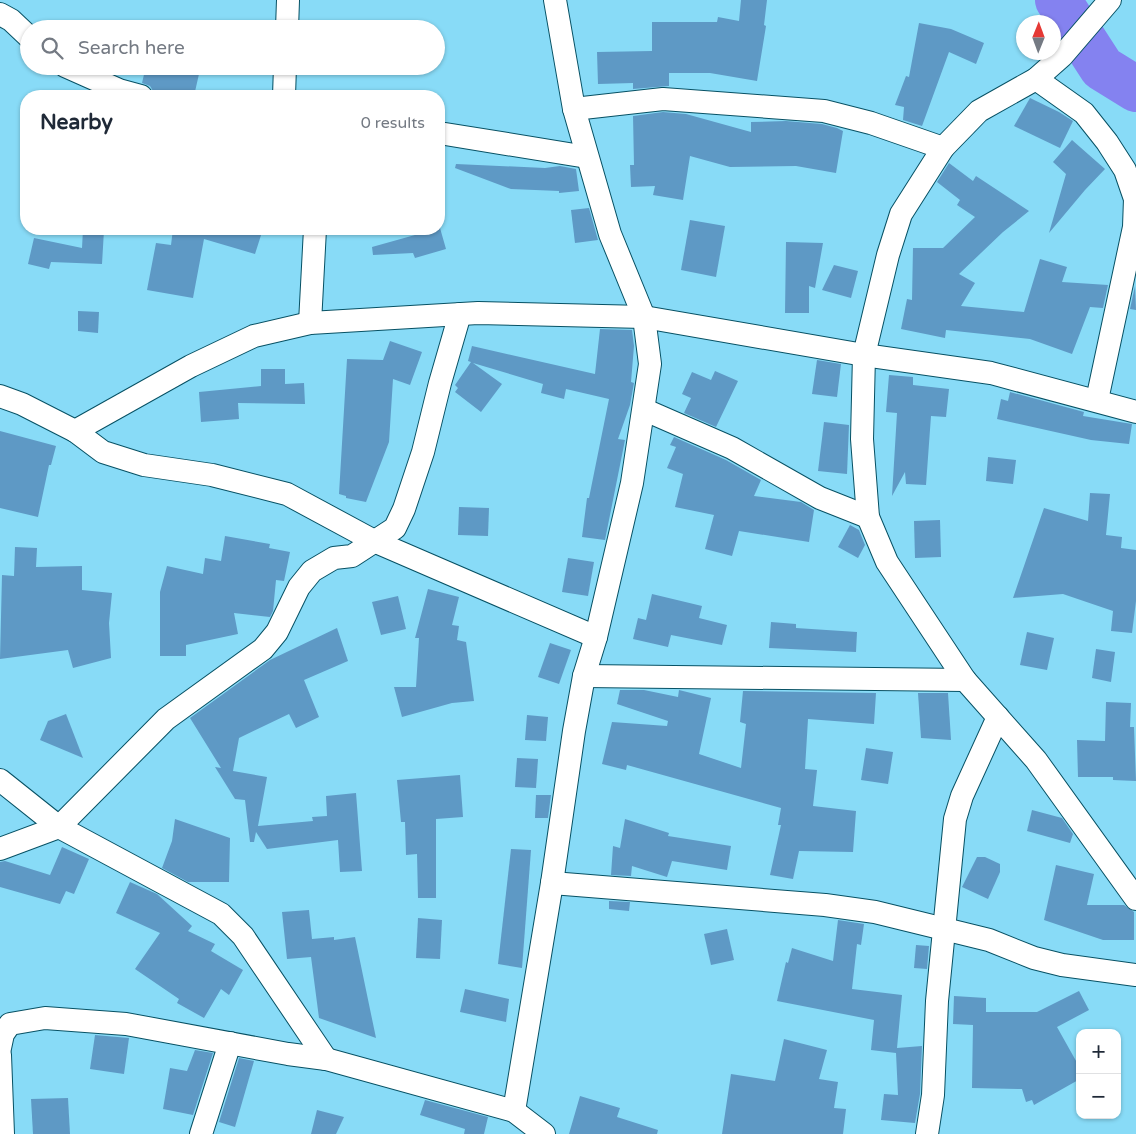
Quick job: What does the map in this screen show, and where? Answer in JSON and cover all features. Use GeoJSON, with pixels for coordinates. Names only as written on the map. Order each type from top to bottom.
{"type":"FeatureCollection","features":[{"type":"Feature","properties":{"kind":"street"},"geometry":{"type":"LineString","coordinates":[[287,20],[288,0]]}},
{"type":"Feature","properties":{"kind":"street"},"geometry":{"type":"LineString","coordinates":[[514,1111],[584,676],[596,637],[632,483],[645,410],[650,364],[644,317],[610,234],[574,109],[555,0]]}},
{"type":"Feature","properties":{"kind":"street"},"geometry":{"type":"LineString","coordinates":[[1110,0],[1062,56],[1036,79],[978,111],[943,148],[901,214],[888,255],[864,355],[862,439],[868,517],[887,562],[965,680],[1036,760],[1136,899]]}},
{"type":"Feature","properties":{"kind":"street"},"geometry":{"type":"LineString","coordinates":[[0,14],[12,20],[20,28]]}},
{"type":"Feature","properties":{"kind":"street"},"geometry":{"type":"LineString","coordinates":[[85,75],[119,90]]}},
{"type":"Feature","properties":{"kind":"street"},"geometry":{"type":"LineString","coordinates":[[284,90],[285,75]]}},
{"type":"Feature","properties":{"kind":"street"},"geometry":{"type":"LineString","coordinates":[[1036,79],[1084,113],[1107,142],[1125,170],[1135,199],[1134,227],[1097,400]]}},
{"type":"Feature","properties":{"kind":"street"},"geometry":{"type":"LineString","coordinates":[[574,109],[663,99],[824,111],[871,123],[943,148]]}},
{"type":"Feature","properties":{"kind":"street"},"geometry":{"type":"LineString","coordinates":[[445,133],[587,157]]}},
{"type":"Feature","properties":{"kind":"street"},"geometry":{"type":"LineString","coordinates":[[310,323],[315,235]]}},
{"type":"Feature","properties":{"kind":"street"},"geometry":{"type":"LineString","coordinates":[[75,432],[191,366],[254,336],[310,323],[460,314],[644,317],[864,355],[991,373],[1136,412]]}},
{"type":"Feature","properties":{"kind":"street"},"geometry":{"type":"LineString","coordinates":[[0,849],[58,827],[166,719],[263,649],[277,632],[300,587],[312,571],[334,558],[352,556],[395,528],[404,510],[423,452],[460,314]]}},
{"type":"Feature","properties":{"kind":"street"},"geometry":{"type":"LineString","coordinates":[[0,396],[75,432],[103,452],[144,465],[212,475],[287,494],[376,542],[596,637]]}},
{"type":"Feature","properties":{"kind":"street"},"geometry":{"type":"LineString","coordinates":[[645,410],[732,448],[820,498],[868,517]]}},
{"type":"Feature","properties":{"kind":"street"},"geometry":{"type":"LineString","coordinates":[[584,676],[965,680]]}},
{"type":"Feature","properties":{"kind":"street"},"geometry":{"type":"LineString","coordinates":[[927,1134],[933,1095],[937,1001],[955,819],[962,796],[998,717]]}},
{"type":"Feature","properties":{"kind":"street"},"geometry":{"type":"LineString","coordinates":[[0,780],[58,827],[221,914],[243,936],[326,1058]]}},
{"type":"Feature","properties":{"kind":"street"},"geometry":{"type":"LineString","coordinates":[[552,883],[825,905],[875,912],[989,940],[1034,958],[1136,975]]}},
{"type":"Feature","properties":{"kind":"street"},"geometry":{"type":"LineString","coordinates":[[0,1048],[3,1034],[10,1024],[45,1018],[126,1024],[288,1054],[326,1058],[514,1111],[544,1134]]}},
{"type":"Feature","properties":{"kind":"street"},"geometry":{"type":"LineString","coordinates":[[201,1134],[230,1043]]}},
{"type":"Feature","properties":{"kind":"street"},"geometry":{"type":"LineString","coordinates":[[0,1055],[3,1134]]}},
{"type":"Feature","properties":{"kind":"building"},"geometry":{"type":"Polygon","coordinates":[[[741,0],[767,0],[764,25],[766,26],[757,81],[710,73],[669,73],[669,86],[633,89],[633,83],[598,84],[597,52],[652,51],[652,22],[717,22],[718,17],[739,21],[741,0]]]}},
{"type":"Feature","properties":{"kind":"building"},"geometry":{"type":"Polygon","coordinates":[[[919,23],[951,29],[984,43],[976,64],[949,52],[922,126],[903,120],[904,107],[895,105],[906,76],[909,77],[919,23]]]}},
{"type":"Feature","properties":{"kind":"building"},"geometry":{"type":"Polygon","coordinates":[[[144,75],[199,75],[195,90],[152,90],[150,86],[142,83],[144,75]]]}},
{"type":"Feature","properties":{"kind":"building"},"geometry":{"type":"Polygon","coordinates":[[[1030,98],[1073,121],[1060,148],[1014,126],[1030,98]]]}},
{"type":"Feature","properties":{"kind":"building"},"geometry":{"type":"Polygon","coordinates":[[[663,112],[686,114],[751,132],[751,122],[786,121],[822,124],[837,128],[843,131],[836,173],[796,166],[730,167],[690,156],[683,200],[653,195],[655,186],[631,187],[630,165],[634,165],[633,116],[663,112]]]}},
{"type":"Feature","properties":{"kind":"building"},"geometry":{"type":"Polygon","coordinates":[[[1072,140],[1105,169],[1049,233],[1066,174],[1053,162],[1072,140]]]}},
{"type":"Feature","properties":{"kind":"building"},"geometry":{"type":"Polygon","coordinates":[[[949,163],[973,181],[976,176],[1029,211],[1003,232],[959,274],[975,283],[961,306],[1024,312],[1040,259],[1067,267],[1062,282],[1108,285],[1103,308],[1090,307],[1072,354],[1030,339],[946,330],[945,338],[901,329],[907,299],[912,300],[913,248],[943,248],[975,217],[957,205],[960,200],[937,182],[949,163]]]}},
{"type":"Feature","properties":{"kind":"building"},"geometry":{"type":"Polygon","coordinates":[[[456,164],[545,168],[560,166],[576,169],[579,191],[559,193],[559,191],[511,189],[455,168],[456,164]]]}},
{"type":"Feature","properties":{"kind":"building"},"geometry":{"type":"Polygon","coordinates":[[[589,208],[598,240],[575,243],[571,210],[589,208]]]}},
{"type":"Feature","properties":{"kind":"building"},"geometry":{"type":"Polygon","coordinates":[[[690,220],[725,226],[716,277],[681,270],[690,220]]]}},
{"type":"Feature","properties":{"kind":"building"},"geometry":{"type":"Polygon","coordinates":[[[83,235],[104,235],[102,264],[51,262],[49,269],[28,264],[34,238],[82,248],[83,235]]]}},
{"type":"Feature","properties":{"kind":"building"},"geometry":{"type":"Polygon","coordinates":[[[172,235],[261,235],[255,254],[204,239],[193,298],[147,290],[156,243],[171,245],[172,235]]]}},
{"type":"Feature","properties":{"kind":"building"},"geometry":{"type":"Polygon","coordinates":[[[415,235],[442,235],[446,249],[415,258],[413,253],[373,255],[372,247],[415,235]]]}},
{"type":"Feature","properties":{"kind":"building"},"geometry":{"type":"Polygon","coordinates":[[[786,242],[823,243],[815,288],[809,286],[809,313],[785,313],[786,242]]]}},
{"type":"Feature","properties":{"kind":"building"},"geometry":{"type":"Polygon","coordinates":[[[834,265],[858,271],[851,298],[822,290],[834,265]]]}},
{"type":"Feature","properties":{"kind":"building"},"geometry":{"type":"Polygon","coordinates":[[[1135,286],[1136,310],[1130,309],[1135,286]]]}},
{"type":"Feature","properties":{"kind":"building"},"geometry":{"type":"Polygon","coordinates":[[[78,311],[99,312],[98,333],[78,331],[78,311]]]}},
{"type":"Feature","properties":{"kind":"building"},"geometry":{"type":"Polygon","coordinates":[[[600,329],[632,330],[634,346],[631,382],[634,383],[630,405],[618,439],[625,440],[605,540],[582,537],[587,498],[589,498],[609,399],[566,389],[564,399],[541,393],[543,384],[473,363],[502,384],[481,412],[455,392],[458,388],[455,385],[471,362],[468,361],[472,346],[595,374],[600,329]]]}},
{"type":"Feature","properties":{"kind":"building"},"geometry":{"type":"Polygon","coordinates":[[[390,341],[422,352],[410,385],[393,379],[389,442],[366,502],[346,498],[346,496],[339,494],[347,359],[383,360],[390,341]]]}},
{"type":"Feature","properties":{"kind":"building"},"geometry":{"type":"Polygon","coordinates":[[[817,360],[841,364],[837,397],[812,394],[817,360]]]}},
{"type":"Feature","properties":{"kind":"building"},"geometry":{"type":"Polygon","coordinates":[[[261,369],[285,369],[285,384],[304,383],[305,404],[238,403],[239,419],[201,422],[199,392],[261,386],[261,369]]]}},
{"type":"Feature","properties":{"kind":"building"},"geometry":{"type":"Polygon","coordinates":[[[715,371],[738,381],[716,427],[684,413],[691,398],[682,394],[692,372],[711,380],[715,371]]]}},
{"type":"Feature","properties":{"kind":"building"},"geometry":{"type":"Polygon","coordinates":[[[889,375],[913,377],[913,385],[949,389],[946,417],[931,416],[926,485],[906,484],[905,472],[892,496],[897,413],[886,412],[889,375]]]}},
{"type":"Feature","properties":{"kind":"building"},"geometry":{"type":"Polygon","coordinates":[[[1010,392],[1084,412],[1083,416],[1132,424],[1129,444],[1091,440],[997,419],[1001,399],[1008,401],[1010,392]]]}},
{"type":"Feature","properties":{"kind":"building"},"geometry":{"type":"Polygon","coordinates":[[[824,422],[849,425],[847,474],[818,471],[824,422]]]}},
{"type":"Feature","properties":{"kind":"building"},"geometry":{"type":"Polygon","coordinates":[[[0,431],[56,446],[51,465],[49,465],[38,517],[0,508],[0,431]]]}},
{"type":"Feature","properties":{"kind":"building"},"geometry":{"type":"Polygon","coordinates":[[[674,437],[726,460],[761,480],[754,496],[801,502],[814,510],[809,542],[739,531],[732,556],[705,549],[714,515],[675,507],[683,474],[667,468],[676,447],[670,445],[674,437]]]}},
{"type":"Feature","properties":{"kind":"building"},"geometry":{"type":"Polygon","coordinates":[[[988,457],[1016,460],[1013,484],[986,481],[988,457]]]}},
{"type":"Feature","properties":{"kind":"building"},"geometry":{"type":"Polygon","coordinates":[[[1090,493],[1110,494],[1106,535],[1122,537],[1121,548],[1136,550],[1136,601],[1132,633],[1111,631],[1113,611],[1063,594],[1013,598],[1044,508],[1088,521],[1090,493]]]}},
{"type":"Feature","properties":{"kind":"building"},"geometry":{"type":"Polygon","coordinates":[[[459,507],[489,508],[488,536],[458,535],[459,507]]]}},
{"type":"Feature","properties":{"kind":"building"},"geometry":{"type":"Polygon","coordinates":[[[940,520],[941,557],[915,558],[914,521],[940,520]]]}},
{"type":"Feature","properties":{"kind":"building"},"geometry":{"type":"Polygon","coordinates":[[[850,525],[859,530],[865,545],[858,558],[838,547],[850,525]]]}},
{"type":"Feature","properties":{"kind":"building"},"geometry":{"type":"Polygon","coordinates":[[[225,536],[270,544],[269,548],[290,552],[284,581],[276,580],[273,611],[270,617],[234,613],[238,634],[186,645],[186,656],[160,656],[160,592],[167,566],[203,574],[205,558],[221,561],[225,536]]]}},
{"type":"Feature","properties":{"kind":"building"},"geometry":{"type":"Polygon","coordinates":[[[15,547],[37,548],[36,567],[82,566],[82,590],[112,593],[109,623],[111,658],[73,668],[68,650],[0,659],[2,575],[14,576],[15,547]]]}},
{"type":"Feature","properties":{"kind":"building"},"geometry":{"type":"Polygon","coordinates":[[[568,558],[594,562],[588,596],[562,592],[568,558]]]}},
{"type":"Feature","properties":{"kind":"building"},"geometry":{"type":"Polygon","coordinates":[[[428,589],[459,597],[452,625],[459,626],[457,640],[466,642],[474,701],[452,703],[402,717],[394,687],[416,687],[419,638],[415,638],[428,589]]]}},
{"type":"Feature","properties":{"kind":"building"},"geometry":{"type":"Polygon","coordinates":[[[652,594],[702,606],[699,618],[727,625],[722,645],[671,635],[668,647],[633,639],[638,618],[646,620],[652,594]]]}},
{"type":"Feature","properties":{"kind":"building"},"geometry":{"type":"Polygon","coordinates":[[[398,596],[406,629],[381,635],[372,602],[398,596]]]}},
{"type":"Feature","properties":{"kind":"building"},"geometry":{"type":"Polygon","coordinates":[[[771,622],[796,624],[796,628],[857,632],[856,652],[769,648],[771,622]]]}},
{"type":"Feature","properties":{"kind":"building"},"geometry":{"type":"Polygon","coordinates":[[[337,628],[348,661],[304,680],[319,717],[296,728],[289,714],[239,738],[233,771],[267,777],[258,826],[313,821],[312,817],[327,816],[326,796],[356,793],[362,871],[340,872],[338,840],[267,849],[256,832],[254,842],[250,842],[245,800],[235,799],[215,767],[221,768],[190,718],[270,660],[337,628]]]}},
{"type":"Feature","properties":{"kind":"building"},"geometry":{"type":"Polygon","coordinates":[[[1027,632],[1054,638],[1047,670],[1020,665],[1027,632]]]}},
{"type":"Feature","properties":{"kind":"building"},"geometry":{"type":"Polygon","coordinates":[[[550,643],[571,650],[559,684],[538,677],[550,643]]]}},
{"type":"Feature","properties":{"kind":"building"},"geometry":{"type":"Polygon","coordinates":[[[1096,649],[1115,652],[1111,682],[1092,678],[1096,649]]]}},
{"type":"Feature","properties":{"kind":"building"},"geometry":{"type":"Polygon","coordinates":[[[620,690],[644,690],[678,697],[679,690],[711,698],[699,754],[741,768],[746,724],[740,722],[743,691],[876,693],[874,724],[808,719],[805,769],[817,770],[813,806],[856,811],[853,852],[799,851],[793,879],[770,875],[781,825],[778,825],[781,808],[627,765],[626,770],[602,764],[612,722],[667,726],[668,721],[617,704],[620,690]]]}},
{"type":"Feature","properties":{"kind":"building"},"geometry":{"type":"Polygon","coordinates":[[[918,693],[948,693],[951,740],[921,738],[918,693]]]}},
{"type":"Feature","properties":{"kind":"building"},"geometry":{"type":"Polygon","coordinates":[[[1106,702],[1131,703],[1130,727],[1134,727],[1136,781],[1113,780],[1113,777],[1078,777],[1077,740],[1105,741],[1106,702]]]}},
{"type":"Feature","properties":{"kind":"building"},"geometry":{"type":"Polygon","coordinates":[[[66,714],[83,758],[40,740],[48,721],[66,714]]]}},
{"type":"Feature","properties":{"kind":"building"},"geometry":{"type":"Polygon","coordinates":[[[527,715],[548,717],[546,741],[525,740],[527,715]]]}},
{"type":"Feature","properties":{"kind":"building"},"geometry":{"type":"Polygon","coordinates":[[[866,748],[893,752],[888,784],[861,780],[866,748]]]}},
{"type":"Feature","properties":{"kind":"building"},"geometry":{"type":"Polygon","coordinates":[[[517,758],[538,759],[536,788],[515,787],[517,758]]]}},
{"type":"Feature","properties":{"kind":"building"},"geometry":{"type":"Polygon","coordinates":[[[460,775],[463,817],[436,819],[436,898],[418,898],[417,854],[406,855],[405,822],[401,822],[397,780],[460,775]]]}},
{"type":"Feature","properties":{"kind":"building"},"geometry":{"type":"Polygon","coordinates":[[[536,795],[551,795],[548,818],[535,818],[536,795]]]}},
{"type":"Feature","properties":{"kind":"building"},"geometry":{"type":"Polygon","coordinates":[[[1032,810],[1062,818],[1073,834],[1070,843],[1027,831],[1032,810]]]}},
{"type":"Feature","properties":{"kind":"building"},"geometry":{"type":"Polygon","coordinates":[[[175,819],[230,838],[229,882],[188,882],[162,868],[172,841],[175,819]]]}},
{"type":"Feature","properties":{"kind":"building"},"geometry":{"type":"Polygon","coordinates":[[[625,819],[669,833],[668,836],[731,846],[727,870],[672,861],[667,877],[632,866],[631,876],[611,875],[613,846],[620,848],[625,819]]]}},
{"type":"Feature","properties":{"kind":"building"},"geometry":{"type":"Polygon","coordinates":[[[62,847],[89,859],[74,894],[66,891],[60,904],[0,887],[0,862],[5,861],[50,875],[62,847]]]}},
{"type":"Feature","properties":{"kind":"building"},"geometry":{"type":"Polygon","coordinates":[[[511,849],[531,850],[522,968],[498,964],[511,849]]]}},
{"type":"Feature","properties":{"kind":"building"},"geometry":{"type":"Polygon","coordinates":[[[977,857],[985,857],[1000,864],[1000,872],[988,899],[962,887],[977,857]]]}},
{"type":"Feature","properties":{"kind":"building"},"geometry":{"type":"Polygon","coordinates":[[[1056,865],[1094,874],[1087,905],[1124,905],[1134,912],[1134,940],[1103,940],[1044,920],[1056,865]]]}},
{"type":"Feature","properties":{"kind":"building"},"geometry":{"type":"Polygon","coordinates":[[[130,882],[157,894],[192,926],[188,931],[215,944],[211,951],[243,970],[229,995],[221,989],[204,1018],[177,1003],[179,999],[135,969],[160,933],[116,913],[130,882]]]}},
{"type":"Feature","properties":{"kind":"building"},"geometry":{"type":"Polygon","coordinates":[[[609,901],[630,902],[629,911],[609,909],[609,901]]]}},
{"type":"Feature","properties":{"kind":"building"},"geometry":{"type":"Polygon","coordinates":[[[309,910],[312,939],[334,937],[334,940],[355,937],[376,1038],[319,1018],[311,957],[287,959],[282,912],[309,910]]]}},
{"type":"Feature","properties":{"kind":"building"},"geometry":{"type":"Polygon","coordinates":[[[418,918],[442,920],[440,959],[416,958],[418,918]]]}},
{"type":"Feature","properties":{"kind":"building"},"geometry":{"type":"Polygon","coordinates":[[[838,920],[864,924],[861,945],[857,944],[852,989],[902,995],[897,1048],[922,1046],[920,1094],[915,1123],[881,1120],[884,1094],[898,1095],[896,1053],[871,1050],[874,1020],[777,1001],[786,962],[788,963],[792,948],[833,961],[838,920]]]}},
{"type":"Feature","properties":{"kind":"building"},"geometry":{"type":"Polygon","coordinates":[[[727,929],[734,960],[711,965],[704,934],[727,929]]]}},
{"type":"Feature","properties":{"kind":"building"},"geometry":{"type":"Polygon","coordinates":[[[916,945],[929,946],[927,969],[914,968],[916,945]]]}},
{"type":"Feature","properties":{"kind":"building"},"geometry":{"type":"Polygon","coordinates":[[[465,989],[509,999],[506,1022],[460,1012],[465,989]]]}},
{"type":"Feature","properties":{"kind":"building"},"geometry":{"type":"Polygon","coordinates":[[[1079,991],[1089,1010],[1057,1027],[1076,1061],[1076,1081],[1034,1105],[1032,1100],[1026,1102],[1022,1089],[972,1088],[973,1025],[953,1024],[954,996],[986,998],[986,1012],[1037,1012],[1079,991]]]}},
{"type":"Feature","properties":{"kind":"building"},"geometry":{"type":"Polygon","coordinates":[[[95,1035],[129,1038],[124,1074],[90,1069],[95,1035]]]}},
{"type":"Feature","properties":{"kind":"building"},"geometry":{"type":"Polygon","coordinates":[[[784,1039],[827,1050],[819,1079],[838,1082],[834,1108],[846,1109],[843,1134],[722,1134],[731,1074],[775,1081],[784,1039]]]}},
{"type":"Feature","properties":{"kind":"building"},"geometry":{"type":"Polygon","coordinates":[[[195,1050],[213,1053],[193,1115],[163,1109],[170,1068],[187,1071],[195,1050]]]}},
{"type":"Feature","properties":{"kind":"building"},"geometry":{"type":"Polygon","coordinates":[[[239,1058],[254,1061],[235,1127],[219,1122],[239,1058]]]}},
{"type":"Feature","properties":{"kind":"building"},"geometry":{"type":"Polygon","coordinates":[[[580,1096],[620,1108],[617,1117],[658,1130],[657,1134],[569,1134],[580,1096]]]}},
{"type":"Feature","properties":{"kind":"building"},"geometry":{"type":"Polygon","coordinates":[[[68,1098],[70,1134],[33,1134],[31,1099],[68,1098]]]}},
{"type":"Feature","properties":{"kind":"building"},"geometry":{"type":"Polygon","coordinates":[[[425,1100],[488,1117],[484,1134],[464,1134],[465,1129],[420,1115],[425,1100]]]}},
{"type":"Feature","properties":{"kind":"building"},"geometry":{"type":"Polygon","coordinates":[[[317,1110],[344,1117],[336,1134],[311,1134],[317,1110]]]}},
{"type":"Feature","properties":{"kind":"waterway"},"geometry":{"type":"LineString","coordinates":[[1058,0],[1102,68],[1136,89]]}}]}
